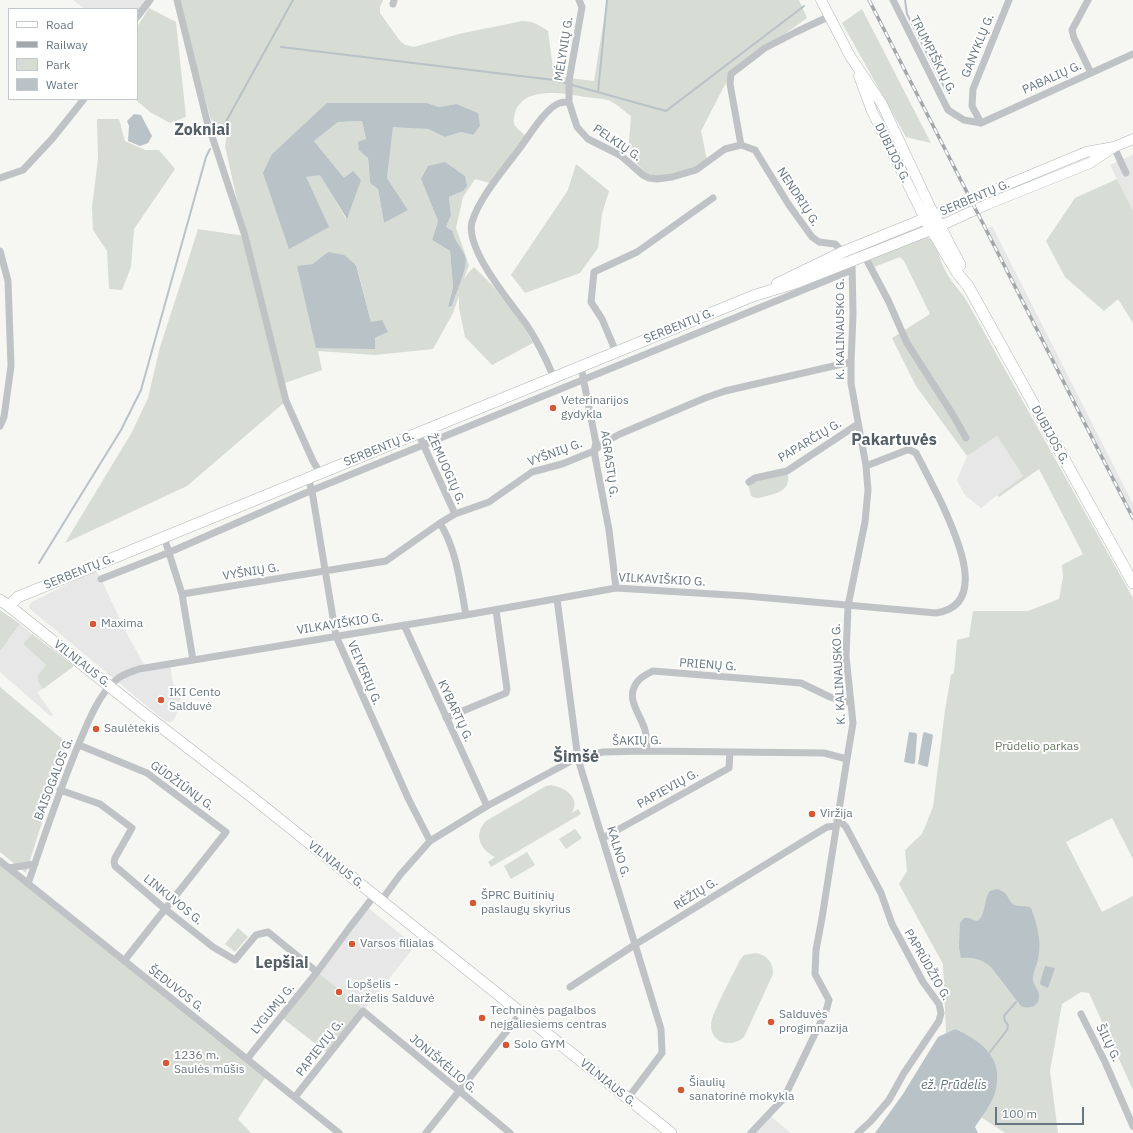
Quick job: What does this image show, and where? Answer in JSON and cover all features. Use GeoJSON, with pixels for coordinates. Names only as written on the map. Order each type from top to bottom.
{"type":"FeatureCollection","features":[{"type":"Feature","properties":{"kind":"main road","name":"DUBIJOS G."},"geometry":{"type":"LineString","coordinates":[[821,0],[850,56],[872,111],[935,228],[964,272],[968,286],[1133,583]]}},
{"type":"Feature","properties":{"kind":"main road","name":"SERBENTŲ G."},"geometry":{"type":"LineString","coordinates":[[4,603],[753,296],[852,265],[864,255],[935,228],[988,204],[1090,163],[1114,147],[1133,139]]}},
{"type":"Feature","properties":{"kind":"main road","name":"SERBENTŲ G."},"geometry":{"type":"LineString","coordinates":[[753,296],[794,274],[842,252],[1086,152],[1114,147]]}},
{"type":"Feature","properties":{"kind":"main road","name":"VILNIAUS G."},"geometry":{"type":"LineString","coordinates":[[4,603],[248,794],[671,1133]]}},
{"type":"Feature","properties":{"kind":"street"},"geometry":{"type":"LineString","coordinates":[[138,16],[150,0]]}},
{"type":"Feature","properties":{"kind":"street"},"geometry":{"type":"LineString","coordinates":[[177,0],[207,121],[245,236],[286,401],[313,461],[320,473]]}},
{"type":"Feature","properties":{"kind":"street","name":"MĖLYNIŲ G."},"geometry":{"type":"LineString","coordinates":[[569,102],[569,81],[582,7],[579,0]]}},
{"type":"Feature","properties":{"kind":"street","name":"TRUMPIŠKIŲ G."},"geometry":{"type":"LineString","coordinates":[[893,0],[948,110],[964,120],[981,123]]}},
{"type":"Feature","properties":{"kind":"street","name":"GANYKLŲ G."},"geometry":{"type":"LineString","coordinates":[[981,123],[972,106],[973,88],[1009,0]]}},
{"type":"Feature","properties":{"kind":"street"},"geometry":{"type":"LineString","coordinates":[[1088,0],[1072,30],[1074,38],[1091,73]]}},
{"type":"Feature","properties":{"kind":"street"},"geometry":{"type":"LineString","coordinates":[[741,145],[730,84],[731,74],[765,48],[830,16]]}},
{"type":"Feature","properties":{"kind":"street","name":"PABALIŲ G."},"geometry":{"type":"LineString","coordinates":[[981,123],[1133,54]]}},
{"type":"Feature","properties":{"kind":"street"},"geometry":{"type":"LineString","coordinates":[[0,178],[23,170],[52,139],[83,100]]}},
{"type":"Feature","properties":{"kind":"street"},"geometry":{"type":"LineString","coordinates":[[554,378],[526,325],[497,285],[474,244],[471,229],[472,221],[481,204],[546,113],[560,103],[569,102]]}},
{"type":"Feature","properties":{"kind":"street","name":"PELKIŲ G."},"geometry":{"type":"LineString","coordinates":[[569,102],[577,127],[588,139],[620,155],[643,175],[649,178],[657,179],[672,177],[696,170],[725,149],[741,145]]}},
{"type":"Feature","properties":{"kind":"street","name":"NENDRIŲ G."},"geometry":{"type":"LineString","coordinates":[[741,145],[755,150],[789,205],[812,237],[819,242],[836,244],[842,252]]}},
{"type":"Feature","properties":{"kind":"street"},"geometry":{"type":"LineString","coordinates":[[1114,147],[1126,173]]}},
{"type":"Feature","properties":{"kind":"street"},"geometry":{"type":"LineString","coordinates":[[616,352],[602,319],[592,302],[594,272],[637,252],[713,198]]}},
{"type":"Feature","properties":{"kind":"street"},"geometry":{"type":"LineString","coordinates":[[0,251],[8,281],[12,366],[4,417],[0,426]]}},
{"type":"Feature","properties":{"kind":"street"},"geometry":{"type":"LineString","coordinates":[[864,255],[888,300],[907,343],[966,438]]}},
{"type":"Feature","properties":{"kind":"street"},"geometry":{"type":"LineString","coordinates":[[101,579],[170,552],[312,491],[584,380],[852,265]]}},
{"type":"Feature","properties":{"kind":"street","name":"K. KALINAUSKO G."},"geometry":{"type":"LineString","coordinates":[[751,1133],[784,1098],[826,1011],[829,1000],[815,974],[815,962],[846,759],[853,723],[846,651],[848,606],[865,516],[868,490],[866,466],[851,383],[853,315],[852,265]]}},
{"type":"Feature","properties":{"kind":"street","name":"VYŠNIŲ G."},"geometry":{"type":"LineString","coordinates":[[182,594],[386,561],[440,523],[455,514],[489,502],[532,472],[562,464],[594,451],[603,443],[620,434],[725,391],[851,362]]}},
{"type":"Feature","properties":{"kind":"street","name":"AGRASTŲ G."},"geometry":{"type":"LineString","coordinates":[[581,367],[596,443],[594,451],[609,530],[616,588]]}},
{"type":"Feature","properties":{"kind":"street","name":"PAPARČIŲ G."},"geometry":{"type":"LineString","coordinates":[[749,482],[755,478],[787,471],[858,424]]}},
{"type":"Feature","properties":{"kind":"street","name":"ŽEMUOGIŲ G."},"geometry":{"type":"LineString","coordinates":[[418,433],[455,514]]}},
{"type":"Feature","properties":{"kind":"street","name":"VILKAVIŠKIO G."},"geometry":{"type":"LineString","coordinates":[[110,686],[115,680],[129,672],[139,669],[496,610],[616,588],[746,596],[936,613],[944,612],[960,600],[965,584],[965,576],[959,544],[916,453],[907,450],[866,466]]}},
{"type":"Feature","properties":{"kind":"street","name":"VEIVERIŲ G."},"geometry":{"type":"LineString","coordinates":[[308,478],[312,491],[336,636],[405,792],[430,841]]}},
{"type":"Feature","properties":{"kind":"street"},"geometry":{"type":"LineString","coordinates":[[440,523],[446,533],[455,556],[466,615]]}},
{"type":"Feature","properties":{"kind":"street"},"geometry":{"type":"LineString","coordinates":[[164,537],[170,552],[182,594],[193,660]]}},
{"type":"Feature","properties":{"kind":"street","name":"KALNO G."},"geometry":{"type":"LineString","coordinates":[[558,599],[578,758],[661,1029],[662,1053],[628,1098]]}},
{"type":"Feature","properties":{"kind":"street"},"geometry":{"type":"LineString","coordinates":[[446,718],[506,692],[507,689],[496,610]]}},
{"type":"Feature","properties":{"kind":"street","name":"KYBARTŲ G."},"geometry":{"type":"LineString","coordinates":[[404,625],[487,806]]}},
{"type":"Feature","properties":{"kind":"street","name":"PRIENŲ G."},"geometry":{"type":"LineString","coordinates":[[647,751],[645,730],[633,703],[632,693],[636,683],[641,678],[653,671],[802,683],[830,697],[844,702],[850,701]]}},
{"type":"Feature","properties":{"kind":"street","name":"BAISOGALOS G."},"geometry":{"type":"LineString","coordinates":[[28,884],[60,790],[78,744],[103,693],[110,686]]}},
{"type":"Feature","properties":{"kind":"street","name":"GŪDŽIŪNŲ G."},"geometry":{"type":"LineString","coordinates":[[78,744],[147,772],[226,832],[165,908]]}},
{"type":"Feature","properties":{"kind":"street","name":"ŠAKIŲ G."},"geometry":{"type":"LineString","coordinates":[[378,899],[430,841],[444,831],[487,806],[578,758],[603,752],[647,751],[824,753],[846,759]]}},
{"type":"Feature","properties":{"kind":"street","name":"PAPIEVIŲ G."},"geometry":{"type":"LineString","coordinates":[[603,838],[729,768],[730,752]]}},
{"type":"Feature","properties":{"kind":"street","name":"LINKUVOS G."},"geometry":{"type":"LineString","coordinates":[[60,790],[100,804],[132,828],[115,858],[115,866],[213,946],[235,960],[256,935],[268,932],[317,972]]}},
{"type":"Feature","properties":{"kind":"street","name":"PAPRŪDŽIO G."},"geometry":{"type":"LineString","coordinates":[[837,823],[840,821],[846,827],[881,893],[892,924],[923,982],[938,1004],[941,1013],[939,1021],[904,1073],[889,1100],[871,1121],[858,1133]]}},
{"type":"Feature","properties":{"kind":"street","name":"RĖŽIŲ G."},"geometry":{"type":"LineString","coordinates":[[570,987],[636,944],[827,826],[837,823]]}},
{"type":"Feature","properties":{"kind":"street","name":"ŠEDUVOS G."},"geometry":{"type":"LineString","coordinates":[[0,861],[339,1133]]}},
{"type":"Feature","properties":{"kind":"street"},"geometry":{"type":"LineString","coordinates":[[9,868],[35,864]]}},
{"type":"Feature","properties":{"kind":"street","name":"LYGUMŲ G."},"geometry":{"type":"LineString","coordinates":[[247,1059],[317,972],[350,927],[378,899]]}},
{"type":"Feature","properties":{"kind":"street"},"geometry":{"type":"LineString","coordinates":[[124,961],[165,908]]}},
{"type":"Feature","properties":{"kind":"street","name":"PAPIEVIŲ G."},"geometry":{"type":"LineString","coordinates":[[295,1097],[363,1011]]}},
{"type":"Feature","properties":{"kind":"street","name":"JONIŠKĖLIO G."},"geometry":{"type":"LineString","coordinates":[[363,1011],[510,1133]]}},
{"type":"Feature","properties":{"kind":"street"},"geometry":{"type":"LineString","coordinates":[[426,1133],[458,1091],[522,1013]]}},
{"type":"Feature","properties":{"kind":"street","name":"ŠILŲ G."},"geometry":{"type":"LineString","coordinates":[[1081,1014],[1105,1062],[1133,1126]]}},
{"type":"Feature","properties":{"kind":"shaded area"},"geometry":{"type":"Polygon","coordinates":[[[73,0],[150,0],[138,16],[138,8],[84,8],[73,0]]]}},
{"type":"Feature","properties":{"kind":"shaded area"},"geometry":{"type":"Polygon","coordinates":[[[1133,155],[1133,211],[1110,165],[1133,155]]]}},
{"type":"Feature","properties":{"kind":"shaded area"},"geometry":{"type":"Polygon","coordinates":[[[992,226],[1133,504],[1133,523],[984,230],[992,226]]]}},
{"type":"Feature","properties":{"kind":"shaded area"},"geometry":{"type":"Polygon","coordinates":[[[997,436],[1023,476],[981,508],[964,494],[957,480],[967,456],[997,436]]]}},
{"type":"Feature","properties":{"kind":"shaded area"},"geometry":{"type":"Polygon","coordinates":[[[95,570],[146,668],[170,664],[173,684],[183,692],[175,718],[171,722],[165,721],[30,609],[29,606],[32,602],[95,570]]]}},
{"type":"Feature","properties":{"kind":"shaded area"},"geometry":{"type":"Polygon","coordinates":[[[20,624],[32,634],[23,644],[46,665],[38,682],[43,689],[37,692],[53,715],[50,716],[0,672],[0,651],[20,624]]]}},
{"type":"Feature","properties":{"kind":"shaded area","name":"Lopšelis - darželis Salduvė"},"geometry":{"type":"Polygon","coordinates":[[[366,906],[415,946],[329,1054],[281,1017],[366,906]]]}},
{"type":"Feature","properties":{"kind":"shaded area"},"geometry":{"type":"Polygon","coordinates":[[[769,1115],[791,1133],[751,1133],[769,1115]]]}},
{"type":"Feature","properties":{"kind":"green space"},"geometry":{"type":"Polygon","coordinates":[[[178,0],[383,0],[380,7],[380,13],[400,41],[405,45],[414,47],[459,34],[522,21],[529,22],[539,25],[548,31],[554,76],[594,81],[607,0],[799,0],[807,18],[731,73],[701,131],[707,160],[692,169],[661,177],[645,172],[628,155],[631,116],[611,101],[565,94],[545,93],[535,95],[519,104],[514,117],[514,124],[526,136],[490,183],[475,179],[463,197],[456,228],[469,265],[464,279],[474,267],[493,286],[523,326],[533,343],[492,365],[465,337],[459,308],[459,296],[453,313],[433,349],[375,355],[318,351],[322,370],[282,384],[286,401],[187,486],[65,543],[132,432],[148,398],[160,347],[198,229],[245,236],[225,146],[227,135],[222,128],[211,120],[178,0]],[[427,103],[327,104],[272,154],[306,177],[320,174],[346,219],[344,178],[314,141],[338,122],[362,121],[366,139],[370,183],[378,189],[384,223],[408,210],[387,178],[393,126],[428,129],[445,137],[461,132],[473,135],[456,104],[439,107],[427,103]],[[421,179],[438,221],[432,240],[450,251],[453,287],[448,307],[452,306],[465,266],[463,252],[455,238],[453,231],[446,227],[451,215],[449,197],[463,191],[421,179]],[[313,264],[297,267],[375,338],[388,332],[371,322],[356,264],[313,264]]]}},
{"type":"Feature","properties":{"kind":"green space"},"geometry":{"type":"Polygon","coordinates":[[[149,8],[176,22],[186,117],[170,123],[150,112],[136,100],[138,100],[138,25],[149,8]]]}},
{"type":"Feature","properties":{"kind":"green space"},"geometry":{"type":"Polygon","coordinates":[[[862,9],[931,143],[906,137],[842,23],[862,9]]]}},
{"type":"Feature","properties":{"kind":"green space"},"geometry":{"type":"Polygon","coordinates":[[[97,119],[119,119],[125,141],[145,150],[159,150],[175,169],[134,229],[131,267],[122,290],[109,289],[107,251],[93,230],[92,207],[98,159],[97,119]]]}},
{"type":"Feature","properties":{"kind":"green space"},"geometry":{"type":"Polygon","coordinates":[[[576,164],[609,191],[602,214],[598,248],[580,273],[525,293],[511,275],[568,190],[576,164]]]}},
{"type":"Feature","properties":{"kind":"green space"},"geometry":{"type":"Polygon","coordinates":[[[1117,179],[1133,211],[1133,323],[1118,299],[1104,311],[1065,277],[1046,241],[1075,198],[1117,179]]]}},
{"type":"Feature","properties":{"kind":"green space","name":"Prūdelio parkas"},"geometry":{"type":"Polygon","coordinates":[[[925,236],[933,242],[947,274],[965,298],[1133,598],[1133,859],[1112,818],[1066,842],[1102,912],[1133,896],[1133,1090],[1089,993],[1081,992],[1062,1004],[1050,1071],[1058,1133],[1005,1133],[981,1117],[990,1104],[955,1029],[946,1033],[943,964],[899,884],[907,871],[905,850],[922,834],[933,807],[945,710],[951,675],[954,673],[957,640],[969,637],[973,611],[1028,611],[1059,599],[1063,577],[1062,565],[1083,554],[1039,469],[999,497],[997,495],[1023,476],[997,436],[967,456],[916,386],[892,338],[930,314],[904,261],[900,257],[874,267],[869,257],[925,236]]]}},
{"type":"Feature","properties":{"kind":"green space"},"geometry":{"type":"Polygon","coordinates":[[[787,471],[788,482],[784,489],[760,498],[751,496],[748,484],[787,471]]]}},
{"type":"Feature","properties":{"kind":"green space"},"geometry":{"type":"Polygon","coordinates":[[[0,610],[20,624],[0,651],[0,610]]]}},
{"type":"Feature","properties":{"kind":"green space"},"geometry":{"type":"Polygon","coordinates":[[[32,634],[74,666],[43,689],[38,682],[38,676],[46,665],[23,644],[32,634]]]}},
{"type":"Feature","properties":{"kind":"green space"},"geometry":{"type":"Polygon","coordinates":[[[0,687],[67,743],[26,873],[0,852],[0,687]]]}},
{"type":"Feature","properties":{"kind":"green space"},"geometry":{"type":"Polygon","coordinates":[[[552,785],[562,788],[570,794],[574,802],[572,813],[578,809],[581,814],[491,867],[488,862],[495,857],[482,846],[479,836],[482,826],[486,821],[546,786],[552,785]]]}},
{"type":"Feature","properties":{"kind":"green space"},"geometry":{"type":"Polygon","coordinates":[[[575,829],[582,838],[566,849],[559,839],[575,829]]]}},
{"type":"Feature","properties":{"kind":"green space"},"geometry":{"type":"Polygon","coordinates":[[[527,852],[535,865],[511,879],[504,866],[527,852]]]}},
{"type":"Feature","properties":{"kind":"green space"},"geometry":{"type":"Polygon","coordinates":[[[0,861],[267,1075],[238,1119],[251,1133],[0,1133],[0,861]]]}},
{"type":"Feature","properties":{"kind":"green space"},"geometry":{"type":"Polygon","coordinates":[[[238,928],[248,937],[235,952],[225,944],[238,928]]]}},
{"type":"Feature","properties":{"kind":"green space"},"geometry":{"type":"Polygon","coordinates":[[[756,953],[763,955],[769,960],[772,966],[773,974],[744,1037],[728,1043],[718,1040],[714,1036],[711,1025],[723,993],[744,955],[756,953]]]}},
{"type":"Feature","properties":{"kind":"green space"},"geometry":{"type":"Polygon","coordinates":[[[317,972],[359,1006],[363,1011],[329,1054],[281,1017],[317,972]]]}},
{"type":"Feature","properties":{"kind":"water"},"geometry":{"type":"Polygon","coordinates":[[[327,103],[427,103],[439,107],[456,104],[478,113],[480,126],[473,135],[461,132],[445,137],[428,129],[393,127],[387,178],[408,210],[384,223],[378,189],[370,183],[368,158],[359,150],[358,142],[366,139],[362,121],[338,122],[314,141],[344,178],[353,171],[361,180],[347,219],[320,175],[306,177],[329,227],[289,249],[263,173],[272,154],[327,103]]]}},
{"type":"Feature","properties":{"kind":"water"},"geometry":{"type":"Polygon","coordinates":[[[134,114],[141,115],[152,136],[148,143],[140,146],[128,141],[129,126],[127,121],[134,114]]]}},
{"type":"Feature","properties":{"kind":"water"},"geometry":{"type":"Polygon","coordinates":[[[445,162],[465,176],[467,186],[463,191],[449,197],[451,215],[446,227],[453,231],[466,261],[452,306],[448,307],[453,287],[450,251],[432,240],[438,221],[421,179],[428,166],[445,162]]]}},
{"type":"Feature","properties":{"kind":"water"},"geometry":{"type":"Polygon","coordinates":[[[328,252],[344,255],[356,265],[371,322],[382,320],[388,332],[375,338],[375,349],[316,348],[297,266],[313,264],[328,252]]]}},
{"type":"Feature","properties":{"kind":"water"},"geometry":{"type":"Polygon","coordinates":[[[909,732],[916,733],[917,735],[915,763],[913,764],[904,762],[909,732]]]}},
{"type":"Feature","properties":{"kind":"water"},"geometry":{"type":"Polygon","coordinates":[[[924,732],[933,735],[927,767],[918,764],[924,732]]]}},
{"type":"Feature","properties":{"kind":"water"},"geometry":{"type":"Polygon","coordinates":[[[997,889],[1004,892],[1014,905],[1031,908],[1035,920],[1038,933],[1039,953],[1033,982],[1038,990],[1039,998],[1038,1002],[1034,1006],[1028,1008],[1021,1006],[988,964],[977,959],[961,958],[959,947],[960,923],[964,918],[978,921],[983,914],[986,898],[990,891],[997,889]]]}},
{"type":"Feature","properties":{"kind":"water"},"geometry":{"type":"Polygon","coordinates":[[[1045,966],[1055,968],[1048,988],[1040,983],[1045,966]]]}},
{"type":"Feature","properties":{"kind":"water","name":"ež. Prūdelis"},"geometry":{"type":"Polygon","coordinates":[[[955,1029],[981,1045],[993,1059],[996,1068],[997,1078],[995,1094],[975,1127],[978,1133],[875,1133],[903,1094],[938,1037],[955,1029]]]}},
{"type":"Feature","properties":{"kind":"waterway"},"geometry":{"type":"LineString","coordinates":[[218,136],[293,0]]}},
{"type":"Feature","properties":{"kind":"waterway"},"geometry":{"type":"LineString","coordinates":[[598,92],[607,0]]}},
{"type":"Feature","properties":{"kind":"waterway"},"geometry":{"type":"LineString","coordinates":[[905,0],[907,14],[945,89]]}},
{"type":"Feature","properties":{"kind":"waterway"},"geometry":{"type":"LineString","coordinates":[[281,47],[554,80],[666,111],[804,6]]}},
{"type":"Feature","properties":{"kind":"waterway"},"geometry":{"type":"LineString","coordinates":[[39,563],[121,430],[141,390],[206,157],[210,149]]}},
{"type":"Feature","properties":{"kind":"waterway"},"geometry":{"type":"LineString","coordinates":[[990,1052],[1007,1030],[1008,1025],[1004,1016],[1016,1002]]}},
{"type":"Feature","properties":{"kind":"railway"},"geometry":{"type":"LineString","coordinates":[[869,0],[1133,518]]}},
{"type":"Feature","properties":{"kind":"place","name":"Veterinarijos gydykla"},"geometry":{"type":"Point","coordinates":[553,408]}},
{"type":"Feature","properties":{"kind":"place","name":"Maxima"},"geometry":{"type":"Point","coordinates":[93,624]}},
{"type":"Feature","properties":{"kind":"place","name":"IKI Cento Salduvė"},"geometry":{"type":"Point","coordinates":[161,700]}},
{"type":"Feature","properties":{"kind":"place","name":"Saulėtekis"},"geometry":{"type":"Point","coordinates":[96,729]}},
{"type":"Feature","properties":{"kind":"place","name":"Viržija"},"geometry":{"type":"Point","coordinates":[812,814]}},
{"type":"Feature","properties":{"kind":"place","name":"ŠPRC Buitinių paslaugų skyrius"},"geometry":{"type":"Point","coordinates":[473,903]}},
{"type":"Feature","properties":{"kind":"place","name":"Varsos filialas"},"geometry":{"type":"Point","coordinates":[352,944]}},
{"type":"Feature","properties":{"kind":"place","name":"Lopšelis - darželis Salduvė"},"geometry":{"type":"Point","coordinates":[339,992]}},
{"type":"Feature","properties":{"kind":"place","name":"Techninės pagalbos neįgaliesiems centras"},"geometry":{"type":"Point","coordinates":[482,1018]}},
{"type":"Feature","properties":{"kind":"place","name":"Salduvės progimnazija"},"geometry":{"type":"Point","coordinates":[771,1022]}},
{"type":"Feature","properties":{"kind":"place","name":"Solo GYM"},"geometry":{"type":"Point","coordinates":[506,1045]}},
{"type":"Feature","properties":{"kind":"place","name":"1236 m. Saulės mūšis"},"geometry":{"type":"Point","coordinates":[166,1063]}},
{"type":"Feature","properties":{"kind":"place","name":"Šiaulių sanatorinė mokykla"},"geometry":{"type":"Point","coordinates":[681,1090]}},
{"type":"Feature","properties":{"kind":"district","name":"Zokniai"},"geometry":{"type":"Point","coordinates":[202,130]}},
{"type":"Feature","properties":{"kind":"district","name":"Pakartuvės"},"geometry":{"type":"Point","coordinates":[894,440]}},
{"type":"Feature","properties":{"kind":"district","name":"Šimšė"},"geometry":{"type":"Point","coordinates":[576,757]}},
{"type":"Feature","properties":{"kind":"district","name":"Lepšiai"},"geometry":{"type":"Point","coordinates":[282,963]}}]}
